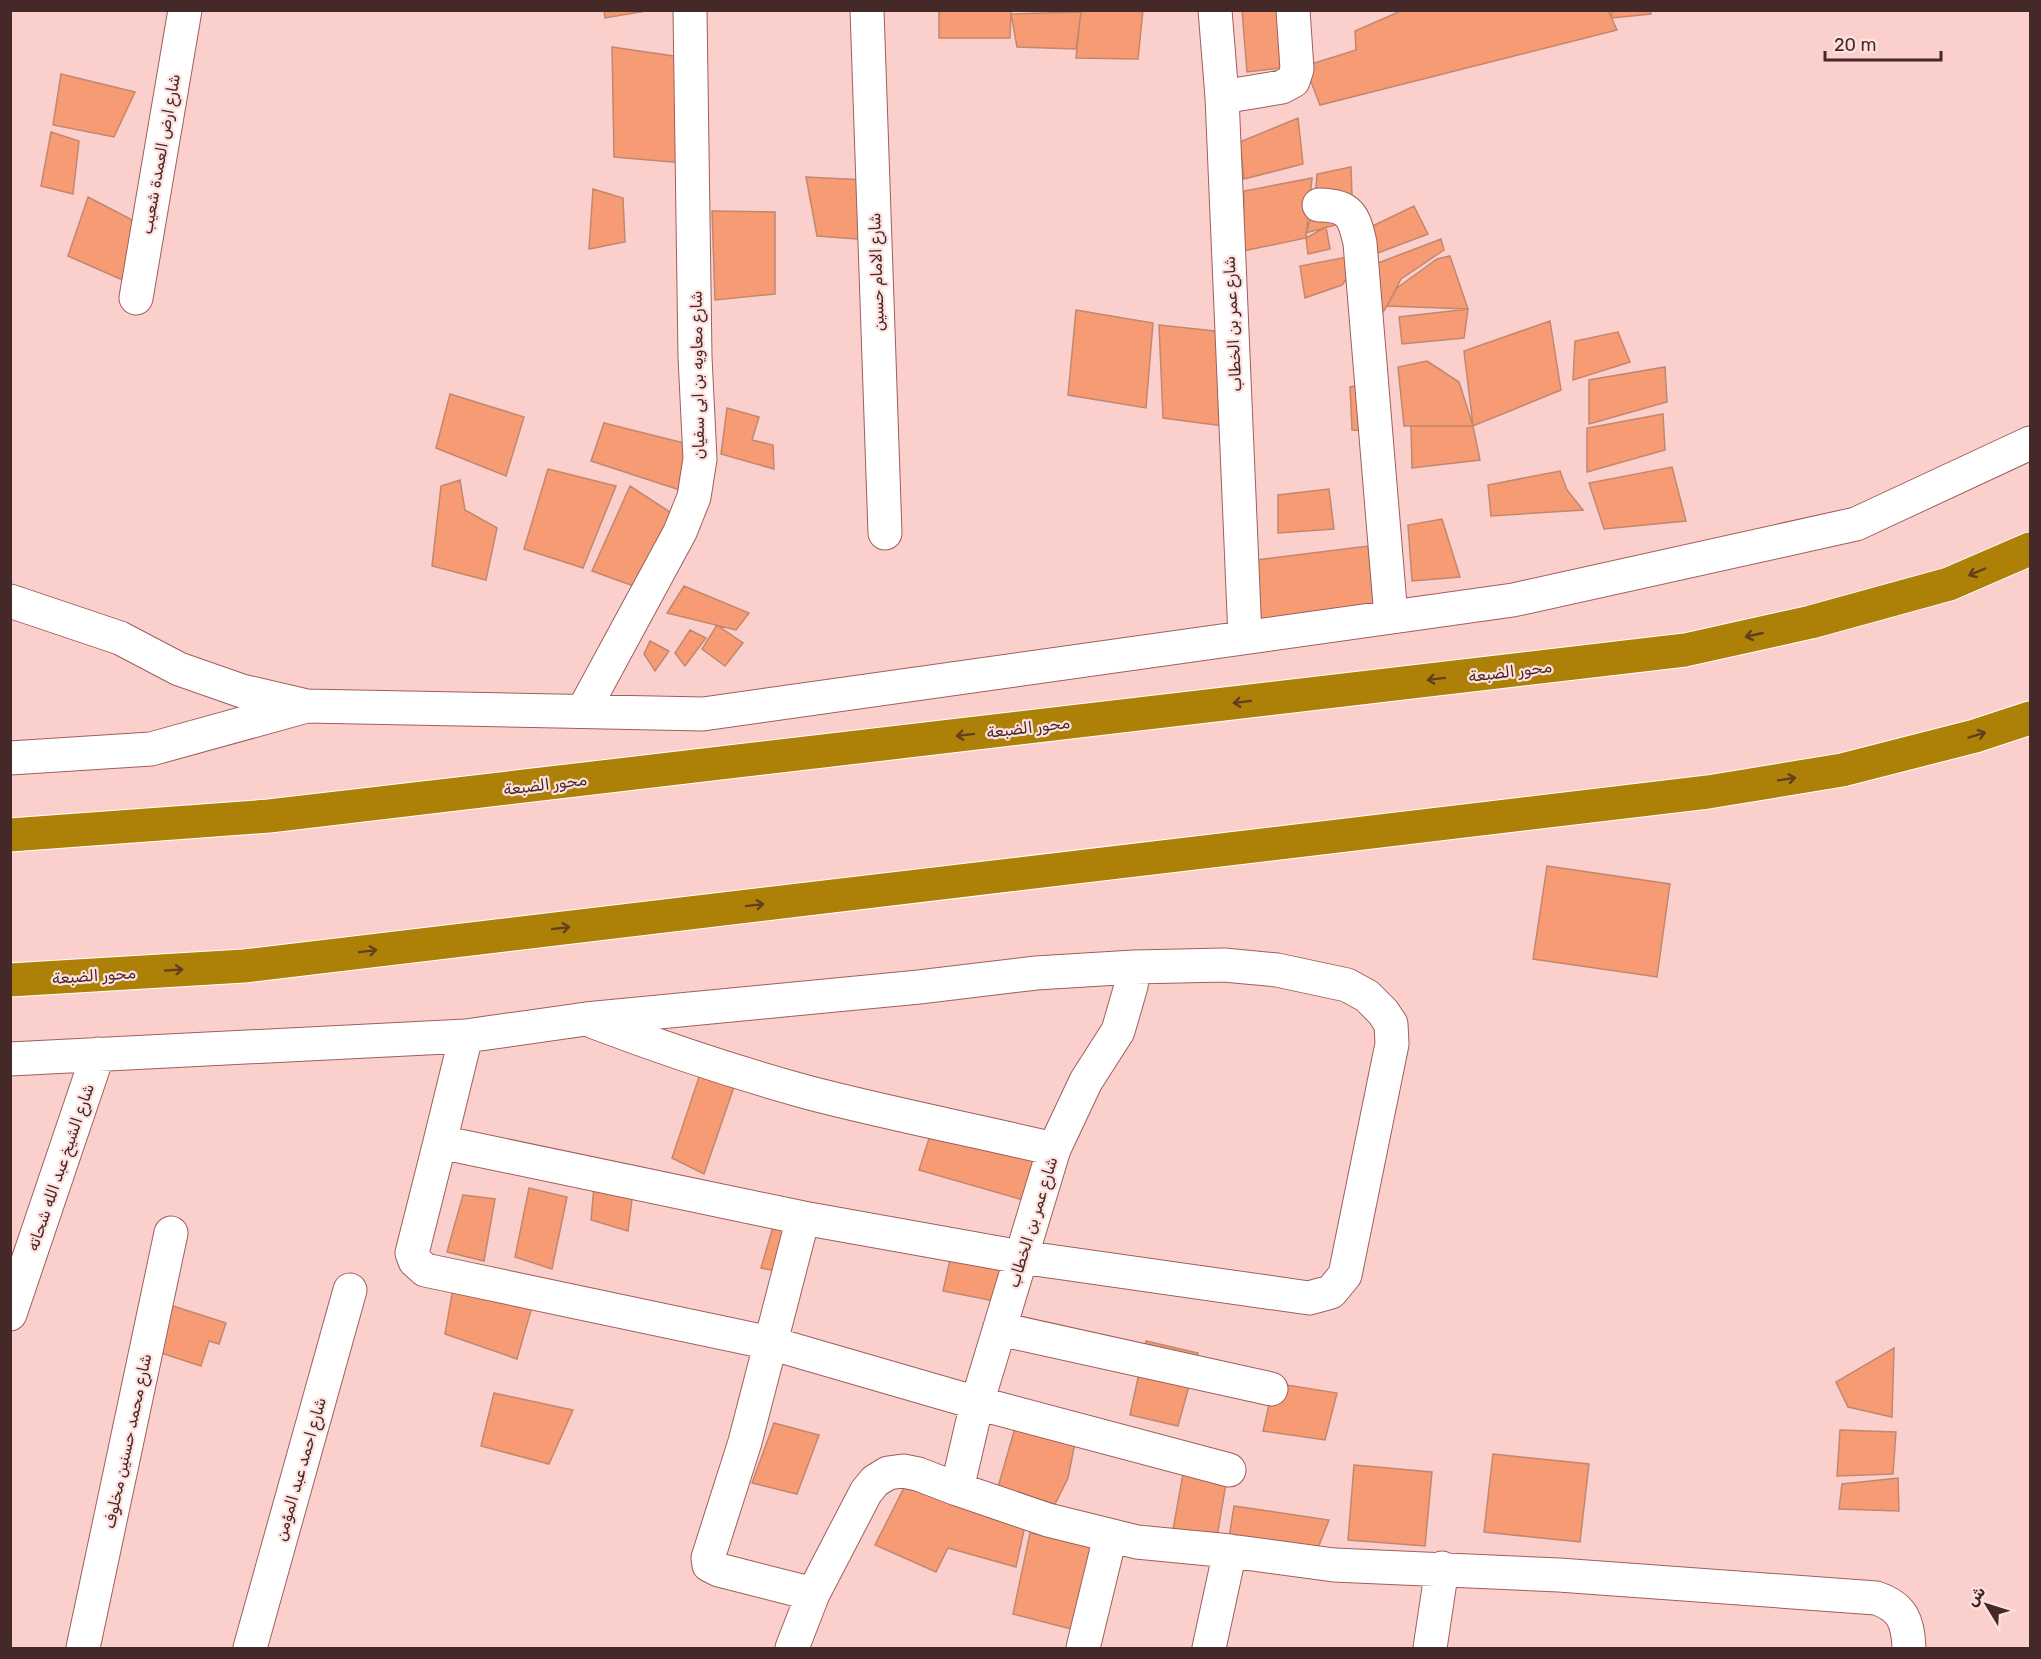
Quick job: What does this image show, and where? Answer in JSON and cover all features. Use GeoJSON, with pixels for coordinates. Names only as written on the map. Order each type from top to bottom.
{"type":"FeatureCollection","features":[{"type":"Feature","properties":{"kind":"highway","name":"محور الضبعة"},"geometry":{"type":"LineString","coordinates":[[10,835],[268,816],[1685,650],[1811,622],[1949,584],[2031,549]]}},
{"type":"Feature","properties":{"kind":"highway","name":"محور الضبعة"},"geometry":{"type":"LineString","coordinates":[[10,980],[244,966],[1708,792],[1842,770],[1975,736],[2031,718]]}},
{"type":"Feature","properties":{"kind":"street","name":"شارع ارض العمدة شعيب"},"geometry":{"type":"LineString","coordinates":[[136,298],[184,10]]}},
{"type":"Feature","properties":{"kind":"street","name":"شارع معاويه بن ابى سفيان"},"geometry":{"type":"LineString","coordinates":[[583,711],[680,532],[694,496],[699,468],[695,357],[690,10]]}},
{"type":"Feature","properties":{"kind":"street","name":"شارع الامام حسين"},"geometry":{"type":"LineString","coordinates":[[867,10],[885,533]]}},
{"type":"Feature","properties":{"kind":"street","name":"شارع عمر بن الخطاب"},"geometry":{"type":"LineString","coordinates":[[1215,10],[1222,97],[1245,638]]}},
{"type":"Feature","properties":{"kind":"street"},"geometry":{"type":"LineString","coordinates":[[1222,97],[1282,87],[1293,81],[1297,69],[1293,10]]}},
{"type":"Feature","properties":{"kind":"street"},"geometry":{"type":"LineString","coordinates":[[1319,206],[1336,206],[1349,212],[1356,225],[1360,243],[1391,617]]}},
{"type":"Feature","properties":{"kind":"street"},"geometry":{"type":"LineString","coordinates":[[10,601],[120,638],[179,669],[242,691],[307,706],[703,714],[1513,600],[1856,524],[2031,443]]}},
{"type":"Feature","properties":{"kind":"street"},"geometry":{"type":"LineString","coordinates":[[10,758],[151,749],[307,706]]}},
{"type":"Feature","properties":{"kind":"street"},"geometry":{"type":"LineString","coordinates":[[10,1059],[466,1036],[586,1019],[919,987],[1036,973],[1134,967],[1224,965],[1306,975],[1347,985],[1367,996],[1391,1024],[1392,1044],[1345,1275],[1331,1292],[1310,1298],[1021,1257],[802,1218],[440,1142]]}},
{"type":"Feature","properties":{"kind":"street","name":"شارع عمر بن الخطاب"},"geometry":{"type":"LineString","coordinates":[[957,1489],[977,1403],[1054,1149],[1086,1081],[1118,1031],[1134,967]]}},
{"type":"Feature","properties":{"kind":"street"},"geometry":{"type":"LineString","coordinates":[[586,1019],[660,1047],[811,1093],[1054,1149]]}},
{"type":"Feature","properties":{"kind":"street"},"geometry":{"type":"LineString","coordinates":[[466,1036],[412,1253],[419,1267],[455,1277],[770,1342],[977,1403],[1229,1470]]}},
{"type":"Feature","properties":{"kind":"street","name":"شارع الشيخ عبد الله شحاته"},"geometry":{"type":"LineString","coordinates":[[10,1314],[98,1054]]}},
{"type":"Feature","properties":{"kind":"street"},"geometry":{"type":"LineString","coordinates":[[802,1218],[745,1442],[708,1558],[709,1565],[719,1570],[813,1594]]}},
{"type":"Feature","properties":{"kind":"street","name":"شارع محمد حسنين مخلوف"},"geometry":{"type":"LineString","coordinates":[[83,1648],[171,1233]]}},
{"type":"Feature","properties":{"kind":"street","name":"شارع احمد عبد المؤمن"},"geometry":{"type":"LineString","coordinates":[[250,1648],[350,1290]]}},
{"type":"Feature","properties":{"kind":"street"},"geometry":{"type":"LineString","coordinates":[[1000,1329],[1270,1389]]}},
{"type":"Feature","properties":{"kind":"street"},"geometry":{"type":"LineString","coordinates":[[792,1648],[813,1594],[866,1492],[875,1480],[888,1473],[903,1471],[918,1474],[1048,1520],[1137,1542],[1230,1551],[1334,1565],[1559,1575],[1876,1598],[1890,1603],[1900,1612],[1907,1624],[1909,1648]]}},
{"type":"Feature","properties":{"kind":"street"},"geometry":{"type":"LineString","coordinates":[[1083,1648],[1110,1537]]}},
{"type":"Feature","properties":{"kind":"street"},"geometry":{"type":"LineString","coordinates":[[1209,1648],[1230,1551]]}},
{"type":"Feature","properties":{"kind":"street"},"geometry":{"type":"LineString","coordinates":[[1430,1648],[1442,1568]]}},
{"type":"Feature","properties":{"kind":"building"},"geometry":{"type":"Polygon","coordinates":[[[604,10],[652,10],[605,18],[604,10]]]}},
{"type":"Feature","properties":{"kind":"building"},"geometry":{"type":"Polygon","coordinates":[[[939,10],[1011,10],[1010,38],[939,38],[939,10]]]}},
{"type":"Feature","properties":{"kind":"building"},"geometry":{"type":"Polygon","coordinates":[[[1081,10],[1143,10],[1138,59],[1076,58],[1081,10]]]}},
{"type":"Feature","properties":{"kind":"building"},"geometry":{"type":"Polygon","coordinates":[[[1242,10],[1283,10],[1289,67],[1247,72],[1242,10]]]}},
{"type":"Feature","properties":{"kind":"building"},"geometry":{"type":"Polygon","coordinates":[[[1403,10],[1608,10],[1617,30],[1320,105],[1305,66],[1356,50],[1355,31],[1403,10]]]}},
{"type":"Feature","properties":{"kind":"building"},"geometry":{"type":"Polygon","coordinates":[[[1611,10],[1650,10],[1651,14],[1612,18],[1611,10]]]}},
{"type":"Feature","properties":{"kind":"building"},"geometry":{"type":"Polygon","coordinates":[[[1081,12],[1076,49],[1017,47],[1011,14],[1081,12]]]}},
{"type":"Feature","properties":{"kind":"building"},"geometry":{"type":"Polygon","coordinates":[[[612,47],[680,57],[683,163],[614,157],[612,47]]]}},
{"type":"Feature","properties":{"kind":"building"},"geometry":{"type":"Polygon","coordinates":[[[61,74],[135,92],[114,137],[53,125],[61,74]]]}},
{"type":"Feature","properties":{"kind":"building"},"geometry":{"type":"Polygon","coordinates":[[[1298,118],[1303,164],[1244,179],[1240,142],[1298,118]]]}},
{"type":"Feature","properties":{"kind":"building"},"geometry":{"type":"Polygon","coordinates":[[[51,132],[79,141],[73,194],[41,186],[51,132]]]}},
{"type":"Feature","properties":{"kind":"building"},"geometry":{"type":"Polygon","coordinates":[[[1351,167],[1352,195],[1315,200],[1317,174],[1351,167]]]}},
{"type":"Feature","properties":{"kind":"building"},"geometry":{"type":"Polygon","coordinates":[[[806,177],[867,180],[870,240],[817,236],[806,177]]]}},
{"type":"Feature","properties":{"kind":"building"},"geometry":{"type":"Polygon","coordinates":[[[1312,178],[1306,238],[1243,251],[1244,191],[1312,178]]]}},
{"type":"Feature","properties":{"kind":"building"},"geometry":{"type":"Polygon","coordinates":[[[593,189],[623,198],[625,242],[589,249],[593,189]]]}},
{"type":"Feature","properties":{"kind":"building"},"geometry":{"type":"Polygon","coordinates":[[[88,197],[136,222],[127,282],[68,256],[88,197]]]}},
{"type":"Feature","properties":{"kind":"building"},"geometry":{"type":"Polygon","coordinates":[[[1414,206],[1428,234],[1362,259],[1358,233],[1414,206]]]}},
{"type":"Feature","properties":{"kind":"building"},"geometry":{"type":"Polygon","coordinates":[[[1313,210],[1354,220],[1306,233],[1313,210]]]}},
{"type":"Feature","properties":{"kind":"building"},"geometry":{"type":"Polygon","coordinates":[[[712,211],[775,212],[775,294],[715,300],[712,211]]]}},
{"type":"Feature","properties":{"kind":"building"},"geometry":{"type":"Polygon","coordinates":[[[1326,227],[1330,249],[1308,254],[1306,238],[1326,227]]]}},
{"type":"Feature","properties":{"kind":"building"},"geometry":{"type":"Polygon","coordinates":[[[1441,239],[1444,250],[1401,279],[1373,327],[1370,266],[1441,239]]]}},
{"type":"Feature","properties":{"kind":"building"},"geometry":{"type":"Polygon","coordinates":[[[1450,256],[1468,309],[1387,306],[1397,288],[1437,259],[1450,256]]]}},
{"type":"Feature","properties":{"kind":"building"},"geometry":{"type":"Polygon","coordinates":[[[1347,257],[1355,268],[1342,285],[1305,298],[1300,266],[1347,257]]]}},
{"type":"Feature","properties":{"kind":"building"},"geometry":{"type":"Polygon","coordinates":[[[1468,309],[1464,338],[1402,344],[1399,317],[1468,309]]]}},
{"type":"Feature","properties":{"kind":"building"},"geometry":{"type":"Polygon","coordinates":[[[1076,310],[1153,323],[1146,408],[1068,395],[1076,310]]]}},
{"type":"Feature","properties":{"kind":"building"},"geometry":{"type":"Polygon","coordinates":[[[1550,321],[1561,390],[1473,426],[1464,351],[1550,321]]]}},
{"type":"Feature","properties":{"kind":"building"},"geometry":{"type":"Polygon","coordinates":[[[1159,325],[1224,332],[1223,426],[1163,418],[1159,325]]]}},
{"type":"Feature","properties":{"kind":"building"},"geometry":{"type":"Polygon","coordinates":[[[1618,332],[1630,362],[1573,380],[1575,341],[1618,332]]]}},
{"type":"Feature","properties":{"kind":"building"},"geometry":{"type":"Polygon","coordinates":[[[1427,361],[1459,382],[1473,426],[1404,426],[1398,367],[1427,361]]]}},
{"type":"Feature","properties":{"kind":"building"},"geometry":{"type":"Polygon","coordinates":[[[1665,367],[1667,402],[1589,424],[1589,380],[1665,367]]]}},
{"type":"Feature","properties":{"kind":"building"},"geometry":{"type":"Polygon","coordinates":[[[1369,384],[1373,431],[1352,430],[1350,387],[1369,384]]]}},
{"type":"Feature","properties":{"kind":"building"},"geometry":{"type":"Polygon","coordinates":[[[450,394],[524,417],[506,476],[436,448],[450,394]]]}},
{"type":"Feature","properties":{"kind":"building"},"geometry":{"type":"Polygon","coordinates":[[[727,408],[759,417],[752,440],[773,445],[774,469],[721,454],[727,408]]]}},
{"type":"Feature","properties":{"kind":"building"},"geometry":{"type":"Polygon","coordinates":[[[1663,414],[1665,450],[1587,472],[1587,428],[1663,414]]]}},
{"type":"Feature","properties":{"kind":"building"},"geometry":{"type":"Polygon","coordinates":[[[604,423],[700,447],[686,492],[591,461],[604,423]]]}},
{"type":"Feature","properties":{"kind":"building"},"geometry":{"type":"Polygon","coordinates":[[[1411,426],[1473,426],[1480,460],[1412,468],[1411,426]]]}},
{"type":"Feature","properties":{"kind":"building"},"geometry":{"type":"Polygon","coordinates":[[[1672,467],[1686,521],[1604,529],[1589,483],[1672,467]]]}},
{"type":"Feature","properties":{"kind":"building"},"geometry":{"type":"Polygon","coordinates":[[[548,469],[616,486],[583,568],[524,549],[548,469]]]}},
{"type":"Feature","properties":{"kind":"building"},"geometry":{"type":"Polygon","coordinates":[[[1560,471],[1567,490],[1583,510],[1491,516],[1488,485],[1560,471]]]}},
{"type":"Feature","properties":{"kind":"building"},"geometry":{"type":"Polygon","coordinates":[[[460,480],[465,510],[497,528],[486,580],[432,566],[441,486],[460,480]]]}},
{"type":"Feature","properties":{"kind":"building"},"geometry":{"type":"Polygon","coordinates":[[[630,486],[673,514],[642,589],[592,571],[630,486]]]}},
{"type":"Feature","properties":{"kind":"building"},"geometry":{"type":"Polygon","coordinates":[[[1329,489],[1334,529],[1278,533],[1278,495],[1329,489]]]}},
{"type":"Feature","properties":{"kind":"building"},"geometry":{"type":"Polygon","coordinates":[[[1442,519],[1460,577],[1412,581],[1408,525],[1442,519]]]}},
{"type":"Feature","properties":{"kind":"building"},"geometry":{"type":"Polygon","coordinates":[[[1368,546],[1374,604],[1261,620],[1257,560],[1368,546]]]}},
{"type":"Feature","properties":{"kind":"building"},"geometry":{"type":"Polygon","coordinates":[[[684,586],[749,613],[736,630],[667,613],[684,586]]]}},
{"type":"Feature","properties":{"kind":"building"},"geometry":{"type":"Polygon","coordinates":[[[717,625],[743,643],[725,666],[702,649],[717,625]]]}},
{"type":"Feature","properties":{"kind":"building"},"geometry":{"type":"Polygon","coordinates":[[[690,630],[706,638],[685,666],[675,653],[690,630]]]}},
{"type":"Feature","properties":{"kind":"building"},"geometry":{"type":"Polygon","coordinates":[[[650,641],[669,651],[655,671],[644,654],[650,641]]]}},
{"type":"Feature","properties":{"kind":"building"},"geometry":{"type":"Polygon","coordinates":[[[1547,866],[1670,884],[1657,977],[1533,959],[1547,866]]]}},
{"type":"Feature","properties":{"kind":"building"},"geometry":{"type":"Polygon","coordinates":[[[701,1071],[737,1078],[704,1174],[672,1158],[701,1071]]]}},
{"type":"Feature","properties":{"kind":"building"},"geometry":{"type":"Polygon","coordinates":[[[933,1126],[1047,1153],[1030,1202],[919,1170],[933,1126]]]}},
{"type":"Feature","properties":{"kind":"building"},"geometry":{"type":"Polygon","coordinates":[[[595,1175],[634,1183],[628,1231],[591,1220],[595,1175]]]}},
{"type":"Feature","properties":{"kind":"building"},"geometry":{"type":"Polygon","coordinates":[[[529,1188],[567,1197],[552,1269],[515,1257],[529,1188]]]}},
{"type":"Feature","properties":{"kind":"building"},"geometry":{"type":"Polygon","coordinates":[[[463,1195],[495,1199],[484,1261],[447,1252],[463,1195]]]}},
{"type":"Feature","properties":{"kind":"building"},"geometry":{"type":"Polygon","coordinates":[[[775,1220],[807,1228],[795,1275],[761,1268],[775,1220]]]}},
{"type":"Feature","properties":{"kind":"building"},"geometry":{"type":"Polygon","coordinates":[[[952,1251],[1010,1265],[999,1302],[943,1291],[952,1251]]]}},
{"type":"Feature","properties":{"kind":"building"},"geometry":{"type":"Polygon","coordinates":[[[455,1277],[536,1293],[517,1359],[445,1334],[455,1277]]]}},
{"type":"Feature","properties":{"kind":"building"},"geometry":{"type":"Polygon","coordinates":[[[173,1306],[226,1323],[219,1344],[209,1341],[201,1366],[158,1352],[173,1306]]]}},
{"type":"Feature","properties":{"kind":"building"},"geometry":{"type":"Polygon","coordinates":[[[1146,1341],[1198,1353],[1178,1426],[1130,1415],[1146,1341]]]}},
{"type":"Feature","properties":{"kind":"building"},"geometry":{"type":"Polygon","coordinates":[[[1894,1348],[1892,1417],[1848,1407],[1836,1382],[1894,1348]]]}},
{"type":"Feature","properties":{"kind":"building"},"geometry":{"type":"Polygon","coordinates":[[[1274,1383],[1337,1393],[1325,1440],[1263,1431],[1274,1383]]]}},
{"type":"Feature","properties":{"kind":"building"},"geometry":{"type":"Polygon","coordinates":[[[494,1393],[573,1410],[549,1464],[481,1446],[494,1393]]]}},
{"type":"Feature","properties":{"kind":"building"},"geometry":{"type":"Polygon","coordinates":[[[1021,1407],[1079,1423],[1068,1478],[1055,1504],[998,1487],[1021,1407]]]}},
{"type":"Feature","properties":{"kind":"building"},"geometry":{"type":"Polygon","coordinates":[[[774,1423],[819,1435],[797,1494],[752,1483],[774,1423]]]}},
{"type":"Feature","properties":{"kind":"building"},"geometry":{"type":"Polygon","coordinates":[[[1840,1430],[1896,1432],[1893,1474],[1837,1476],[1840,1430]]]}},
{"type":"Feature","properties":{"kind":"building"},"geometry":{"type":"Polygon","coordinates":[[[1493,1454],[1589,1464],[1580,1542],[1484,1532],[1493,1454]]]}},
{"type":"Feature","properties":{"kind":"building"},"geometry":{"type":"Polygon","coordinates":[[[1354,1465],[1432,1472],[1425,1546],[1348,1540],[1354,1465]]]}},
{"type":"Feature","properties":{"kind":"building"},"geometry":{"type":"Polygon","coordinates":[[[1184,1468],[1227,1477],[1217,1537],[1173,1530],[1184,1468]]]}},
{"type":"Feature","properties":{"kind":"building"},"geometry":{"type":"Polygon","coordinates":[[[909,1478],[1026,1521],[1016,1567],[948,1548],[936,1572],[875,1545],[909,1478]]]}},
{"type":"Feature","properties":{"kind":"building"},"geometry":{"type":"Polygon","coordinates":[[[1898,1478],[1899,1511],[1839,1509],[1842,1484],[1898,1478]]]}},
{"type":"Feature","properties":{"kind":"building"},"geometry":{"type":"Polygon","coordinates":[[[1234,1506],[1329,1520],[1316,1553],[1229,1538],[1234,1506]]]}},
{"type":"Feature","properties":{"kind":"building"},"geometry":{"type":"Polygon","coordinates":[[[1030,1533],[1094,1546],[1079,1631],[1013,1614],[1030,1533]]]}}]}
